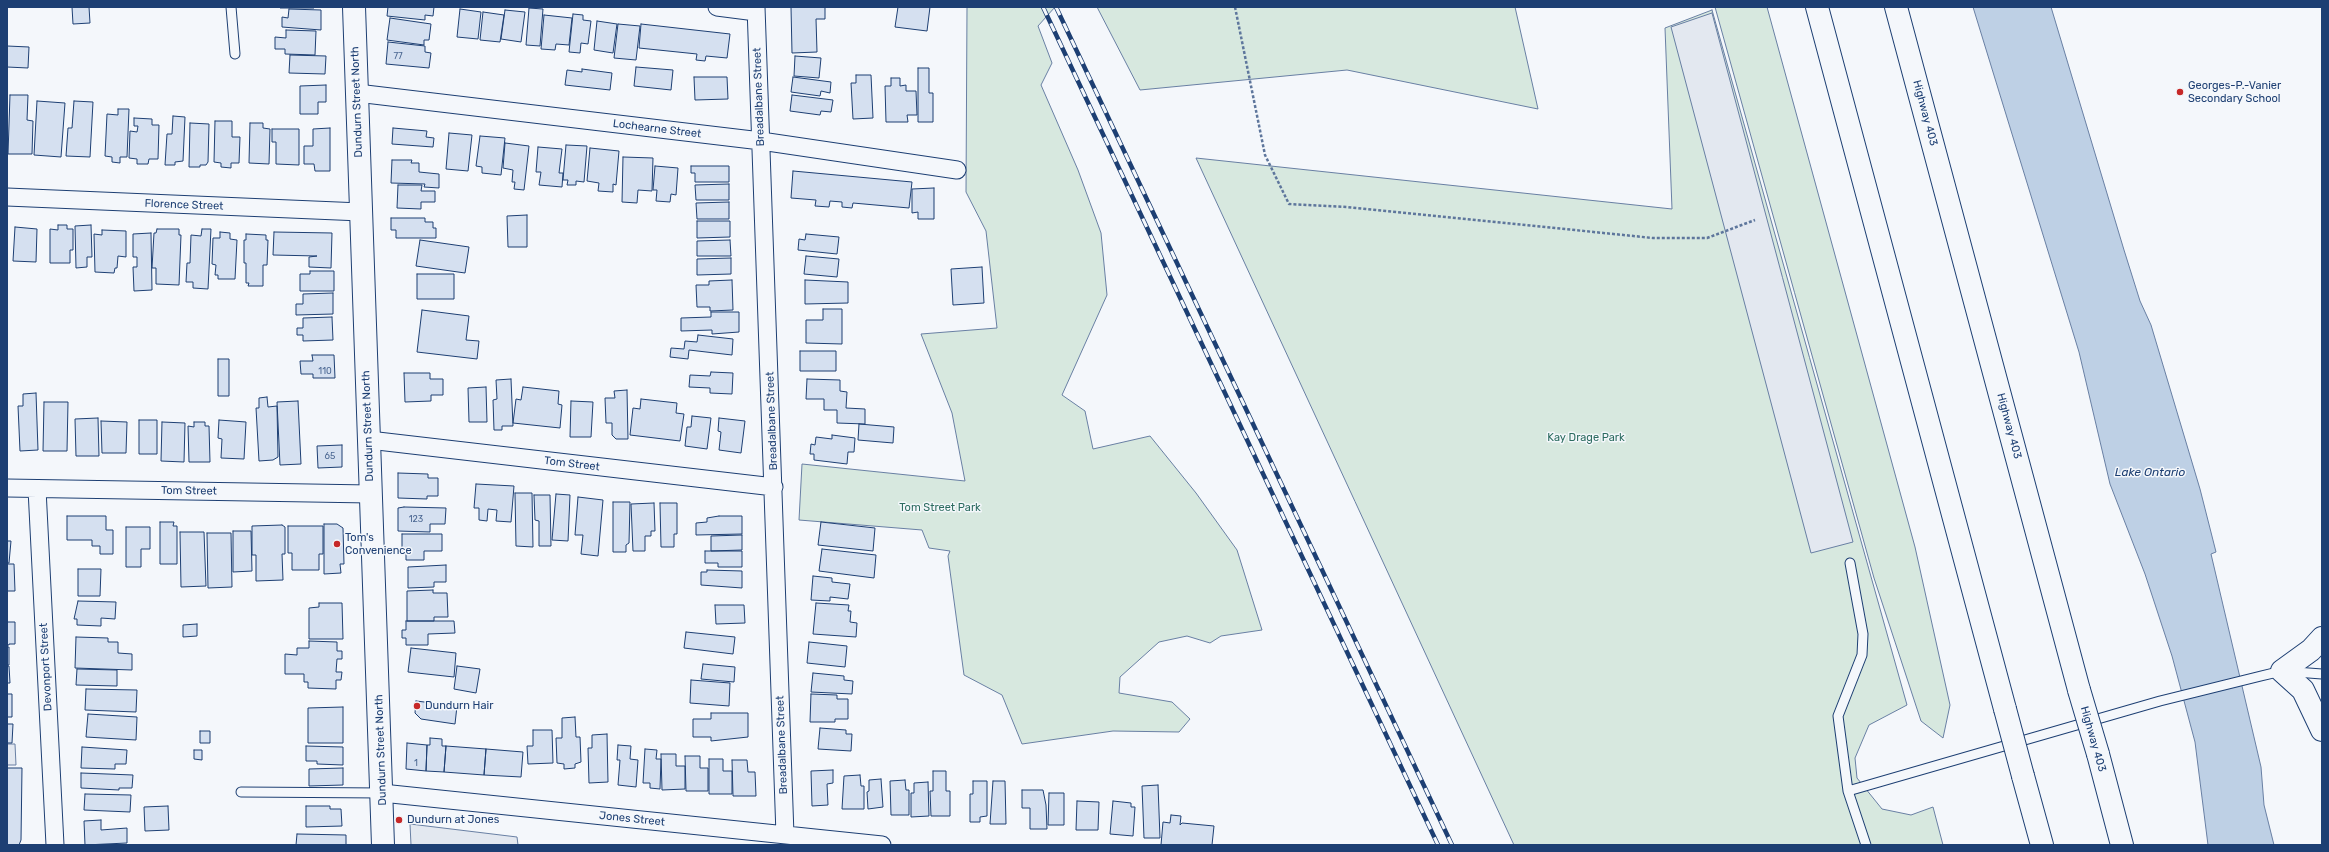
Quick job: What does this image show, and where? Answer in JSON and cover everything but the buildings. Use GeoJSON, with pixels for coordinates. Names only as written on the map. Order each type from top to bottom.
{"type":"FeatureCollection","features":[{"type":"Feature","properties":{"kind":"main road","name":"Dundurn Street North"},"geometry":{"type":"LineString","coordinates":[[354,7],[370,494],[384,845]]}},
{"type":"Feature","properties":{"kind":"main road"},"geometry":{"type":"LineString","coordinates":[[1810,7],[1832,64]]}},
{"type":"Feature","properties":{"kind":"main road"},"geometry":{"type":"LineString","coordinates":[[1818,7],[2042,845]]}},
{"type":"Feature","properties":{"kind":"main road","name":"Highway 403"},"geometry":{"type":"LineString","coordinates":[[1896,7],[2122,845]]}},
{"type":"Feature","properties":{"kind":"main road"},"geometry":{"type":"LineString","coordinates":[[2322,638],[2311,650],[2282,671],[2303,690],[2322,730]]}},
{"type":"Feature","properties":{"kind":"street"},"geometry":{"type":"LineString","coordinates":[[717,7],[756,9]]}},
{"type":"Feature","properties":{"kind":"street","name":"Breadalbane Street"},"geometry":{"type":"LineString","coordinates":[[756,9],[774,487],[785,835]]}},
{"type":"Feature","properties":{"kind":"street","name":"Lochearne Street"},"geometry":{"type":"LineString","coordinates":[[357,93],[760,141],[957,170]]}},
{"type":"Feature","properties":{"kind":"street","name":"Florence Street"},"geometry":{"type":"LineString","coordinates":[[7,197],[361,212]]}},
{"type":"Feature","properties":{"kind":"street","name":"Tom Street"},"geometry":{"type":"LineString","coordinates":[[369,440],[774,487]]}},
{"type":"Feature","properties":{"kind":"street","name":"Tom Street"},"geometry":{"type":"LineString","coordinates":[[7,488],[370,494]]}},
{"type":"Feature","properties":{"kind":"street","name":"Devonport Street"},"geometry":{"type":"LineString","coordinates":[[37,489],[55,845]]}},
{"type":"Feature","properties":{"kind":"street","name":"Jones Street"},"geometry":{"type":"LineString","coordinates":[[382,793],[785,835],[842,843],[882,845]]}},
{"type":"Feature","properties":{"kind":"lane"},"geometry":{"type":"LineString","coordinates":[[231,7],[235,54]]}},
{"type":"Feature","properties":{"kind":"lane"},"geometry":{"type":"LineString","coordinates":[[1850,563],[1863,634],[1862,655],[1838,716],[1848,791],[1866,845]]}},
{"type":"Feature","properties":{"kind":"lane"},"geometry":{"type":"LineString","coordinates":[[1848,791],[2160,701],[2261,676],[2282,671],[2322,674]]}},
{"type":"Feature","properties":{"kind":"lane"},"geometry":{"type":"LineString","coordinates":[[241,792],[382,793]]}},
{"type":"Feature","properties":{"kind":"path"},"geometry":{"type":"LineString","coordinates":[[1235,7],[1265,155],[1289,204],[1354,208],[1652,238],[1707,238],[1754,220]]}},
{"type":"Feature","properties":{"kind":"green space","name":"Tom Street Park"},"geometry":{"type":"Polygon","coordinates":[[[967,7],[1055,7],[1038,26],[1052,63],[1041,85],[1078,170],[1101,233],[1107,295],[1062,395],[1085,411],[1093,449],[1150,436],[1196,493],[1237,550],[1262,630],[1221,636],[1210,643],[1187,636],[1159,642],[1120,677],[1119,693],[1172,702],[1190,719],[1179,732],[1113,731],[1022,744],[1002,695],[964,675],[948,556],[950,551],[929,548],[922,530],[799,520],[802,464],[965,481],[952,413],[921,334],[997,328],[986,231],[966,192],[967,7]]]}},
{"type":"Feature","properties":{"kind":"green space"},"geometry":{"type":"Polygon","coordinates":[[[1097,7],[1515,7],[1538,109],[1347,70],[1140,90],[1097,7]]]}},
{"type":"Feature","properties":{"kind":"green space"},"geometry":{"type":"Polygon","coordinates":[[[1715,7],[1767,7],[1915,547],[1950,705],[1943,738],[1921,721],[1874,578],[1715,7]]]}},
{"type":"Feature","properties":{"kind":"green space","name":"Kay Drage Park"},"geometry":{"type":"Polygon","coordinates":[[[1712,10],[1907,705],[1869,725],[1855,758],[1857,778],[1882,809],[1911,815],[1933,807],[1943,845],[1514,845],[1196,158],[1672,209],[1665,28],[1712,10]]]}},
{"type":"Feature","properties":{"kind":"shaded area"},"geometry":{"type":"Polygon","coordinates":[[[1712,13],[1853,542],[1811,553],[1671,27],[1712,13]]]}},
{"type":"Feature","properties":{"kind":"shaded area"},"geometry":{"type":"Polygon","coordinates":[[[7,744],[15,744],[16,765],[7,765],[7,744]]]}},
{"type":"Feature","properties":{"kind":"shaded area"},"geometry":{"type":"Polygon","coordinates":[[[410,824],[517,837],[518,845],[411,845],[410,824]]]}},
{"type":"Feature","properties":{"kind":"water","name":"Lake Ontario"},"geometry":{"type":"Polygon","coordinates":[[[1973,7],[2051,7],[2124,250],[2140,301],[2151,325],[2200,489],[2216,552],[2211,554],[2261,767],[2264,805],[2274,845],[2208,845],[2195,742],[2172,656],[2145,574],[2110,484],[2079,352],[1973,7]]]}},
{"type":"Feature","properties":{"kind":"railway"},"geometry":{"type":"LineString","coordinates":[[1043,7],[1438,845]]}},
{"type":"Feature","properties":{"kind":"railway"},"geometry":{"type":"LineString","coordinates":[[1056,7],[1452,845]]}},
{"type":"Feature","properties":{"kind":"place","name":"Georges-P.-Vanier Secondary School"},"geometry":{"type":"Point","coordinates":[2180,92]}},
{"type":"Feature","properties":{"kind":"place","name":"Tom's Convenience"},"geometry":{"type":"Point","coordinates":[337,544]}},
{"type":"Feature","properties":{"kind":"place","name":"Dundurn Hair"},"geometry":{"type":"Point","coordinates":[417,706]}},
{"type":"Feature","properties":{"kind":"place","name":"Dundurn at Jones"},"geometry":{"type":"Point","coordinates":[399,820]}}]}
